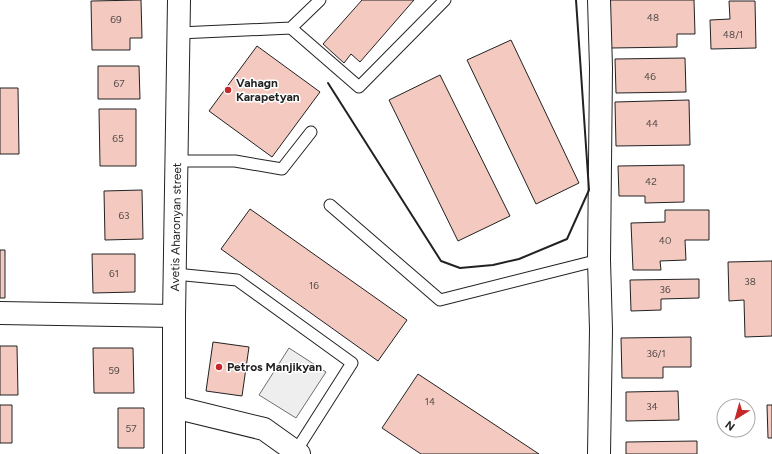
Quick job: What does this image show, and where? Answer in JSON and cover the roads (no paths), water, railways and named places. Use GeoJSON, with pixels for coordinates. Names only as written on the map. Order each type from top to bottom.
{"type":"FeatureCollection","features":[{"type":"Feature","properties":{"kind":"street","name":"Avetis Aharonyan street"},"geometry":{"type":"LineString","coordinates":[[174,454],[174,316],[179,0]]}},
{"type":"Feature","properties":{"kind":"street"},"geometry":{"type":"LineString","coordinates":[[599,0],[601,68],[599,260],[601,330],[599,454]]}},
{"type":"Feature","properties":{"kind":"street"},"geometry":{"type":"LineString","coordinates":[[0,313],[174,316]]}},
{"type":"Feature","properties":{"kind":"street"},"geometry":{"type":"LineString","coordinates":[[174,407],[264,429],[298,453]]}},
{"type":"Feature","properties":{"kind":"lane"},"geometry":{"type":"LineString","coordinates":[[179,33],[291,28],[320,0]]}},
{"type":"Feature","properties":{"kind":"lane"},"geometry":{"type":"LineString","coordinates":[[291,28],[359,87],[445,0]]}},
{"type":"Feature","properties":{"kind":"lane"},"geometry":{"type":"LineString","coordinates":[[177,161],[235,161],[282,169],[311,132]]}},
{"type":"Feature","properties":{"kind":"lane"},"geometry":{"type":"LineString","coordinates":[[330,205],[440,300],[599,260]]}},
{"type":"Feature","properties":{"kind":"lane"},"geometry":{"type":"LineString","coordinates":[[175,274],[237,280],[352,363],[298,453]]}},
{"type":"Feature","properties":{"kind":"place","name":"Vahagn Karapetyan"},"geometry":{"type":"Point","coordinates":[228,90]}},
{"type":"Feature","properties":{"kind":"place","name":"Petros Manjikyan"},"geometry":{"type":"Point","coordinates":[219,367]}}]}
